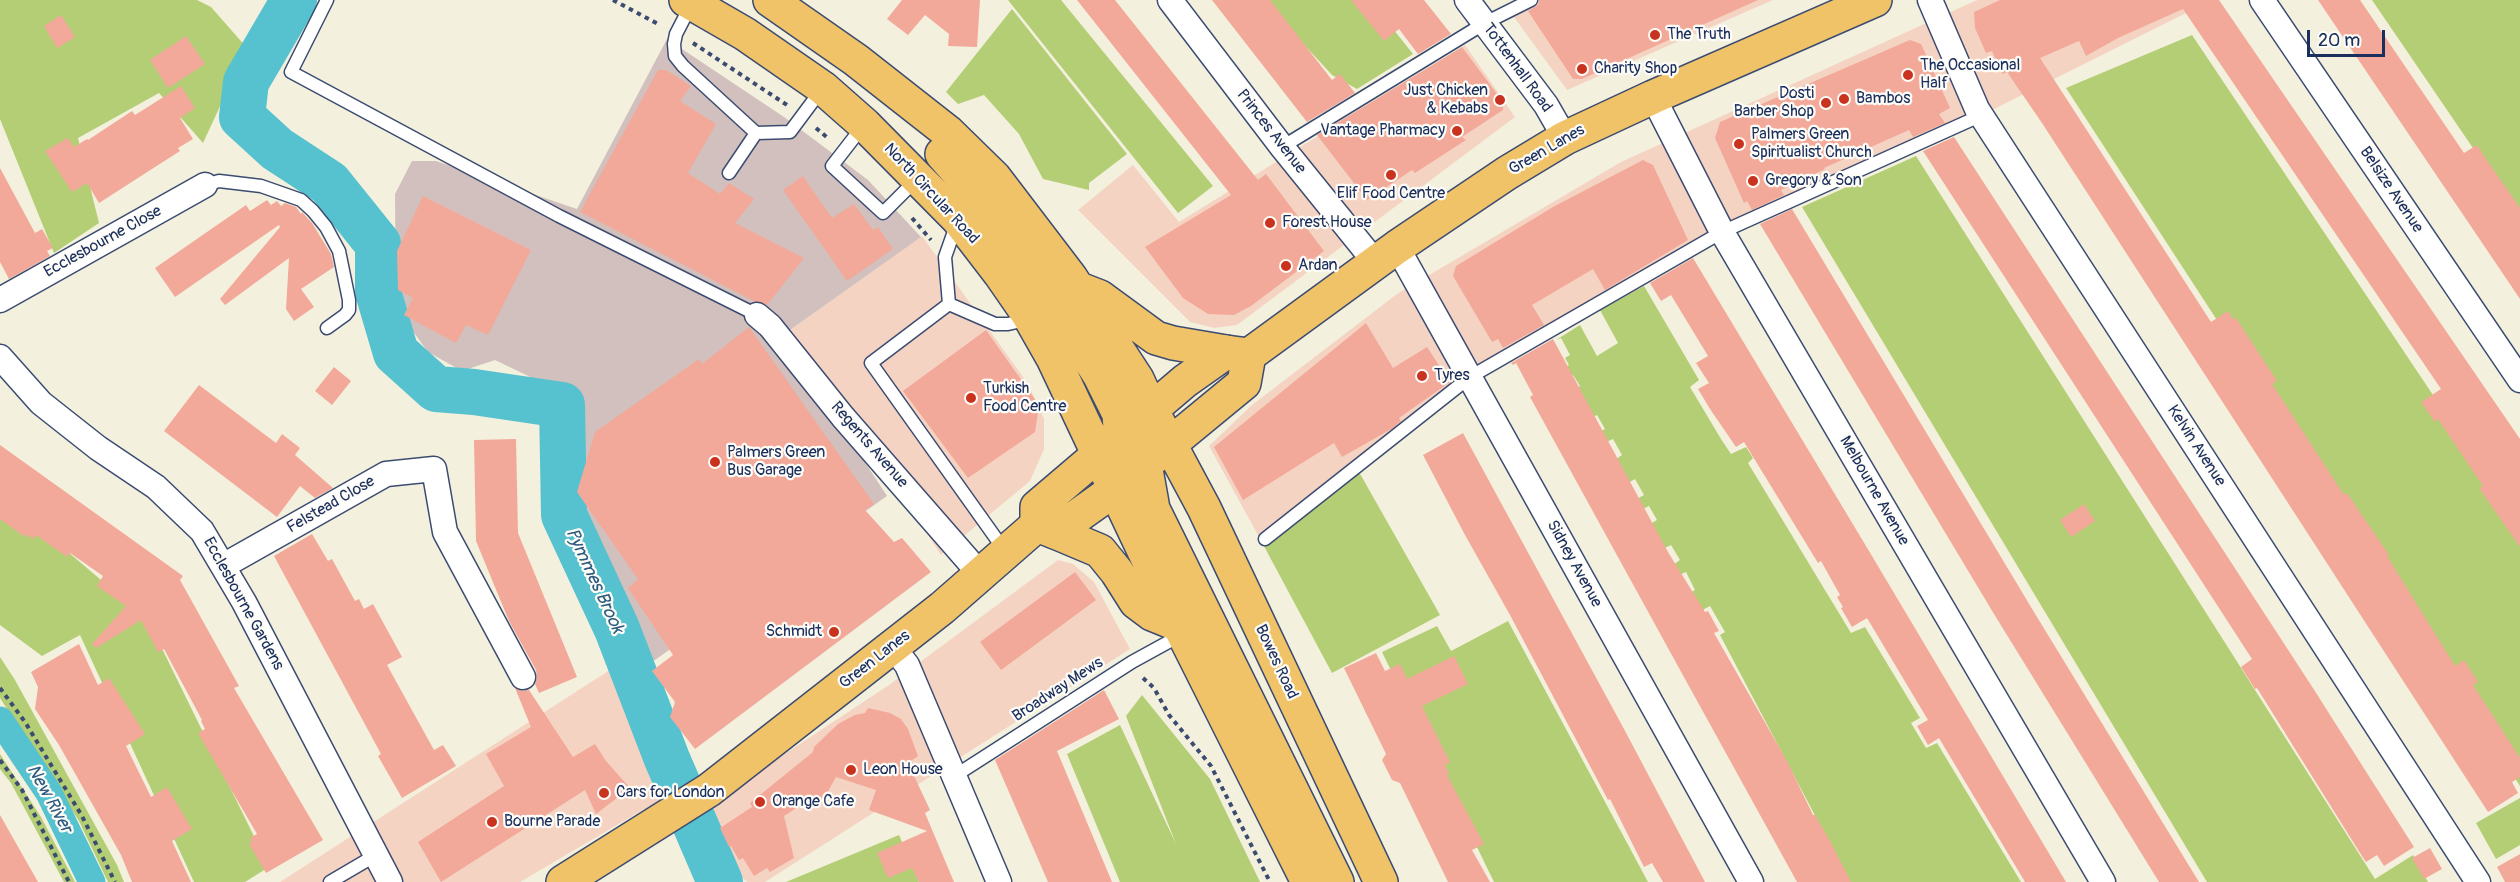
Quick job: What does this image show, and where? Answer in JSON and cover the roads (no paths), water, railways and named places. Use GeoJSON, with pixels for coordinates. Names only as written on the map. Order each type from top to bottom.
{"type":"FeatureCollection","features":[{"type":"Feature","properties":{"kind":"main road"},"geometry":{"type":"LineString","coordinates":[[770,0],[847,54],[949,133],[994,177],[1078,289],[1126,361],[1151,409],[1157,454],[1154,509],[1337,882]]}},
{"type":"Feature","properties":{"kind":"main road","name":"Green Lanes"},"geometry":{"type":"LineString","coordinates":[[1046,529],[1037,507],[1185,381],[1238,354],[1507,173],[1564,138],[1653,97],[1826,10],[1875,0]]}},
{"type":"Feature","properties":{"kind":"main road","name":"North Circular Road"},"geometry":{"type":"LineString","coordinates":[[689,2],[745,34],[823,88],[865,125],[958,219],[1031,319],[1108,448],[1114,490]]}},
{"type":"Feature","properties":{"kind":"main road"},"geometry":{"type":"LineString","coordinates":[[903,99],[942,155],[987,205],[1063,316],[1100,376],[1119,414],[1108,448]]}},
{"type":"Feature","properties":{"kind":"main road"},"geometry":{"type":"LineString","coordinates":[[1078,289],[1100,297],[1156,338],[1173,344],[1238,354]]}},
{"type":"Feature","properties":{"kind":"main road","name":"Green Lanes"},"geometry":{"type":"LineString","coordinates":[[563,882],[709,790],[1007,553],[1114,490],[1244,383],[1238,354]]}},
{"type":"Feature","properties":{"kind":"main road","name":"Bowes Road"},"geometry":{"type":"LineString","coordinates":[[1157,454],[1204,508],[1381,882]]}},
{"type":"Feature","properties":{"kind":"main road"},"geometry":{"type":"LineString","coordinates":[[1114,490],[1139,537],[1181,630],[1308,882]]}},
{"type":"Feature","properties":{"kind":"main road"},"geometry":{"type":"LineString","coordinates":[[1046,529],[1100,551],[1136,602],[1181,630]]}},
{"type":"Feature","properties":{"kind":"street","name":"Princes Avenue"},"geometry":{"type":"LineString","coordinates":[[1170,0],[1282,147],[1386,255]]}},
{"type":"Feature","properties":{"kind":"street","name":"Tottenhall Road"},"geometry":{"type":"LineString","coordinates":[[1467,0],[1546,105],[1564,138]]}},
{"type":"Feature","properties":{"kind":"street","name":"Kelvin Avenue"},"geometry":{"type":"LineString","coordinates":[[1930,0],[1982,115],[2478,882]]}},
{"type":"Feature","properties":{"kind":"street","name":"Belsize Avenue"},"geometry":{"type":"LineString","coordinates":[[2262,0],[2520,380]]}},
{"type":"Feature","properties":{"kind":"street","name":"Melbourne Avenue"},"geometry":{"type":"LineString","coordinates":[[1653,97],[1722,232],[2103,882]]}},
{"type":"Feature","properties":{"kind":"street","name":"Ecclesbourne Close"},"geometry":{"type":"LineString","coordinates":[[0,300],[205,184]]}},
{"type":"Feature","properties":{"kind":"street","name":"Sidney Avenue"},"geometry":{"type":"LineString","coordinates":[[1386,255],[1470,377],[1751,882]]}},
{"type":"Feature","properties":{"kind":"street","name":"Regents Avenue"},"geometry":{"type":"LineString","coordinates":[[757,315],[770,326],[843,417],[981,575]]}},
{"type":"Feature","properties":{"kind":"street","name":"Ecclesbourne Gardens"},"geometry":{"type":"LineString","coordinates":[[0,357],[41,403],[98,448],[156,487],[202,531],[244,602],[390,882]]}},
{"type":"Feature","properties":{"kind":"street","name":"Felstead Close"},"geometry":{"type":"LineString","coordinates":[[223,566],[386,474],[434,469],[445,532],[523,677]]}},
{"type":"Feature","properties":{"kind":"street"},"geometry":{"type":"LineString","coordinates":[[892,646],[907,665],[999,882]]}},
{"type":"Feature","properties":{"kind":"lane"},"geometry":{"type":"LineString","coordinates":[[327,0],[291,72],[559,216],[757,315]]}},
{"type":"Feature","properties":{"kind":"lane"},"geometry":{"type":"LineString","coordinates":[[1282,147],[1485,23],[1532,0]]}},
{"type":"Feature","properties":{"kind":"lane"},"geometry":{"type":"LineString","coordinates":[[689,2],[676,34],[675,56],[756,133],[790,132],[823,88]]}},
{"type":"Feature","properties":{"kind":"lane"},"geometry":{"type":"LineString","coordinates":[[1265,539],[1470,377],[1722,232],[1982,115]]}},
{"type":"Feature","properties":{"kind":"lane"},"geometry":{"type":"LineString","coordinates":[[865,125],[832,166],[884,213],[918,177]]}},
{"type":"Feature","properties":{"kind":"lane"},"geometry":{"type":"LineString","coordinates":[[729,173],[756,133]]}},
{"type":"Feature","properties":{"kind":"lane"},"geometry":{"type":"LineString","coordinates":[[205,184],[219,181],[261,186],[302,200],[313,211],[326,227],[339,251],[349,300],[349,310],[327,328]]}},
{"type":"Feature","properties":{"kind":"lane"},"geometry":{"type":"LineString","coordinates":[[949,304],[945,257],[958,219]]}},
{"type":"Feature","properties":{"kind":"lane"},"geometry":{"type":"LineString","coordinates":[[949,304],[995,324],[1031,319]]}},
{"type":"Feature","properties":{"kind":"lane"},"geometry":{"type":"LineString","coordinates":[[949,304],[871,363],[1007,553]]}},
{"type":"Feature","properties":{"kind":"lane","name":"Broadway Mews"},"geometry":{"type":"LineString","coordinates":[[953,777],[1181,630]]}},
{"type":"Feature","properties":{"kind":"lane"},"geometry":{"type":"LineString","coordinates":[[330,882],[376,855]]}},
{"type":"Feature","properties":{"kind":"waterway","name":"Pymmes Brook"},"geometry":{"type":"LineString","coordinates":[[294,0],[246,82],[242,117],[277,149],[329,183],[378,244],[378,292],[396,353],[436,389],[474,392],[562,405],[564,515],[617,629],[667,759],[720,882]]}},
{"type":"Feature","properties":{"kind":"waterway","name":"New River"},"geometry":{"type":"LineString","coordinates":[[0,720],[49,793],[92,882]]}},
{"type":"Feature","properties":{"kind":"place","name":"The Truth"},"geometry":{"type":"Point","coordinates":[1655,35]}},
{"type":"Feature","properties":{"kind":"place","name":"Charity Shop"},"geometry":{"type":"Point","coordinates":[1582,69]}},
{"type":"Feature","properties":{"kind":"place","name":"The Occasional Half"},"geometry":{"type":"Point","coordinates":[1908,75]}},
{"type":"Feature","properties":{"kind":"place","name":"Bambos"},"geometry":{"type":"Point","coordinates":[1844,99]}},
{"type":"Feature","properties":{"kind":"place","name":"Just Chicken & Kebabs"},"geometry":{"type":"Point","coordinates":[1500,100]}},
{"type":"Feature","properties":{"kind":"place","name":"Dosti Barber Shop"},"geometry":{"type":"Point","coordinates":[1826,103]}},
{"type":"Feature","properties":{"kind":"place","name":"Vantage Pharmacy"},"geometry":{"type":"Point","coordinates":[1457,131]}},
{"type":"Feature","properties":{"kind":"place","name":"Palmers Green Spiritualist Church"},"geometry":{"type":"Point","coordinates":[1739,144]}},
{"type":"Feature","properties":{"kind":"place","name":"Elif Food Centre"},"geometry":{"type":"Point","coordinates":[1391,175]}},
{"type":"Feature","properties":{"kind":"place","name":"Gregory & Son"},"geometry":{"type":"Point","coordinates":[1753,181]}},
{"type":"Feature","properties":{"kind":"place","name":"Forest House"},"geometry":{"type":"Point","coordinates":[1270,223]}},
{"type":"Feature","properties":{"kind":"place","name":"Ardan"},"geometry":{"type":"Point","coordinates":[1286,266]}},
{"type":"Feature","properties":{"kind":"place","name":"Tyres"},"geometry":{"type":"Point","coordinates":[1422,376]}},
{"type":"Feature","properties":{"kind":"place","name":"Turkish Food Centre"},"geometry":{"type":"Point","coordinates":[971,398]}},
{"type":"Feature","properties":{"kind":"place","name":"Palmers Green Bus Garage"},"geometry":{"type":"Point","coordinates":[715,462]}},
{"type":"Feature","properties":{"kind":"place","name":"Schmidt"},"geometry":{"type":"Point","coordinates":[834,632]}},
{"type":"Feature","properties":{"kind":"place","name":"Leon House"},"geometry":{"type":"Point","coordinates":[851,770]}},
{"type":"Feature","properties":{"kind":"place","name":"Cars for London"},"geometry":{"type":"Point","coordinates":[604,793]}},
{"type":"Feature","properties":{"kind":"place","name":"Orange Cafe"},"geometry":{"type":"Point","coordinates":[760,802]}},
{"type":"Feature","properties":{"kind":"place","name":"Bourne Parade"},"geometry":{"type":"Point","coordinates":[492,822]}}]}
